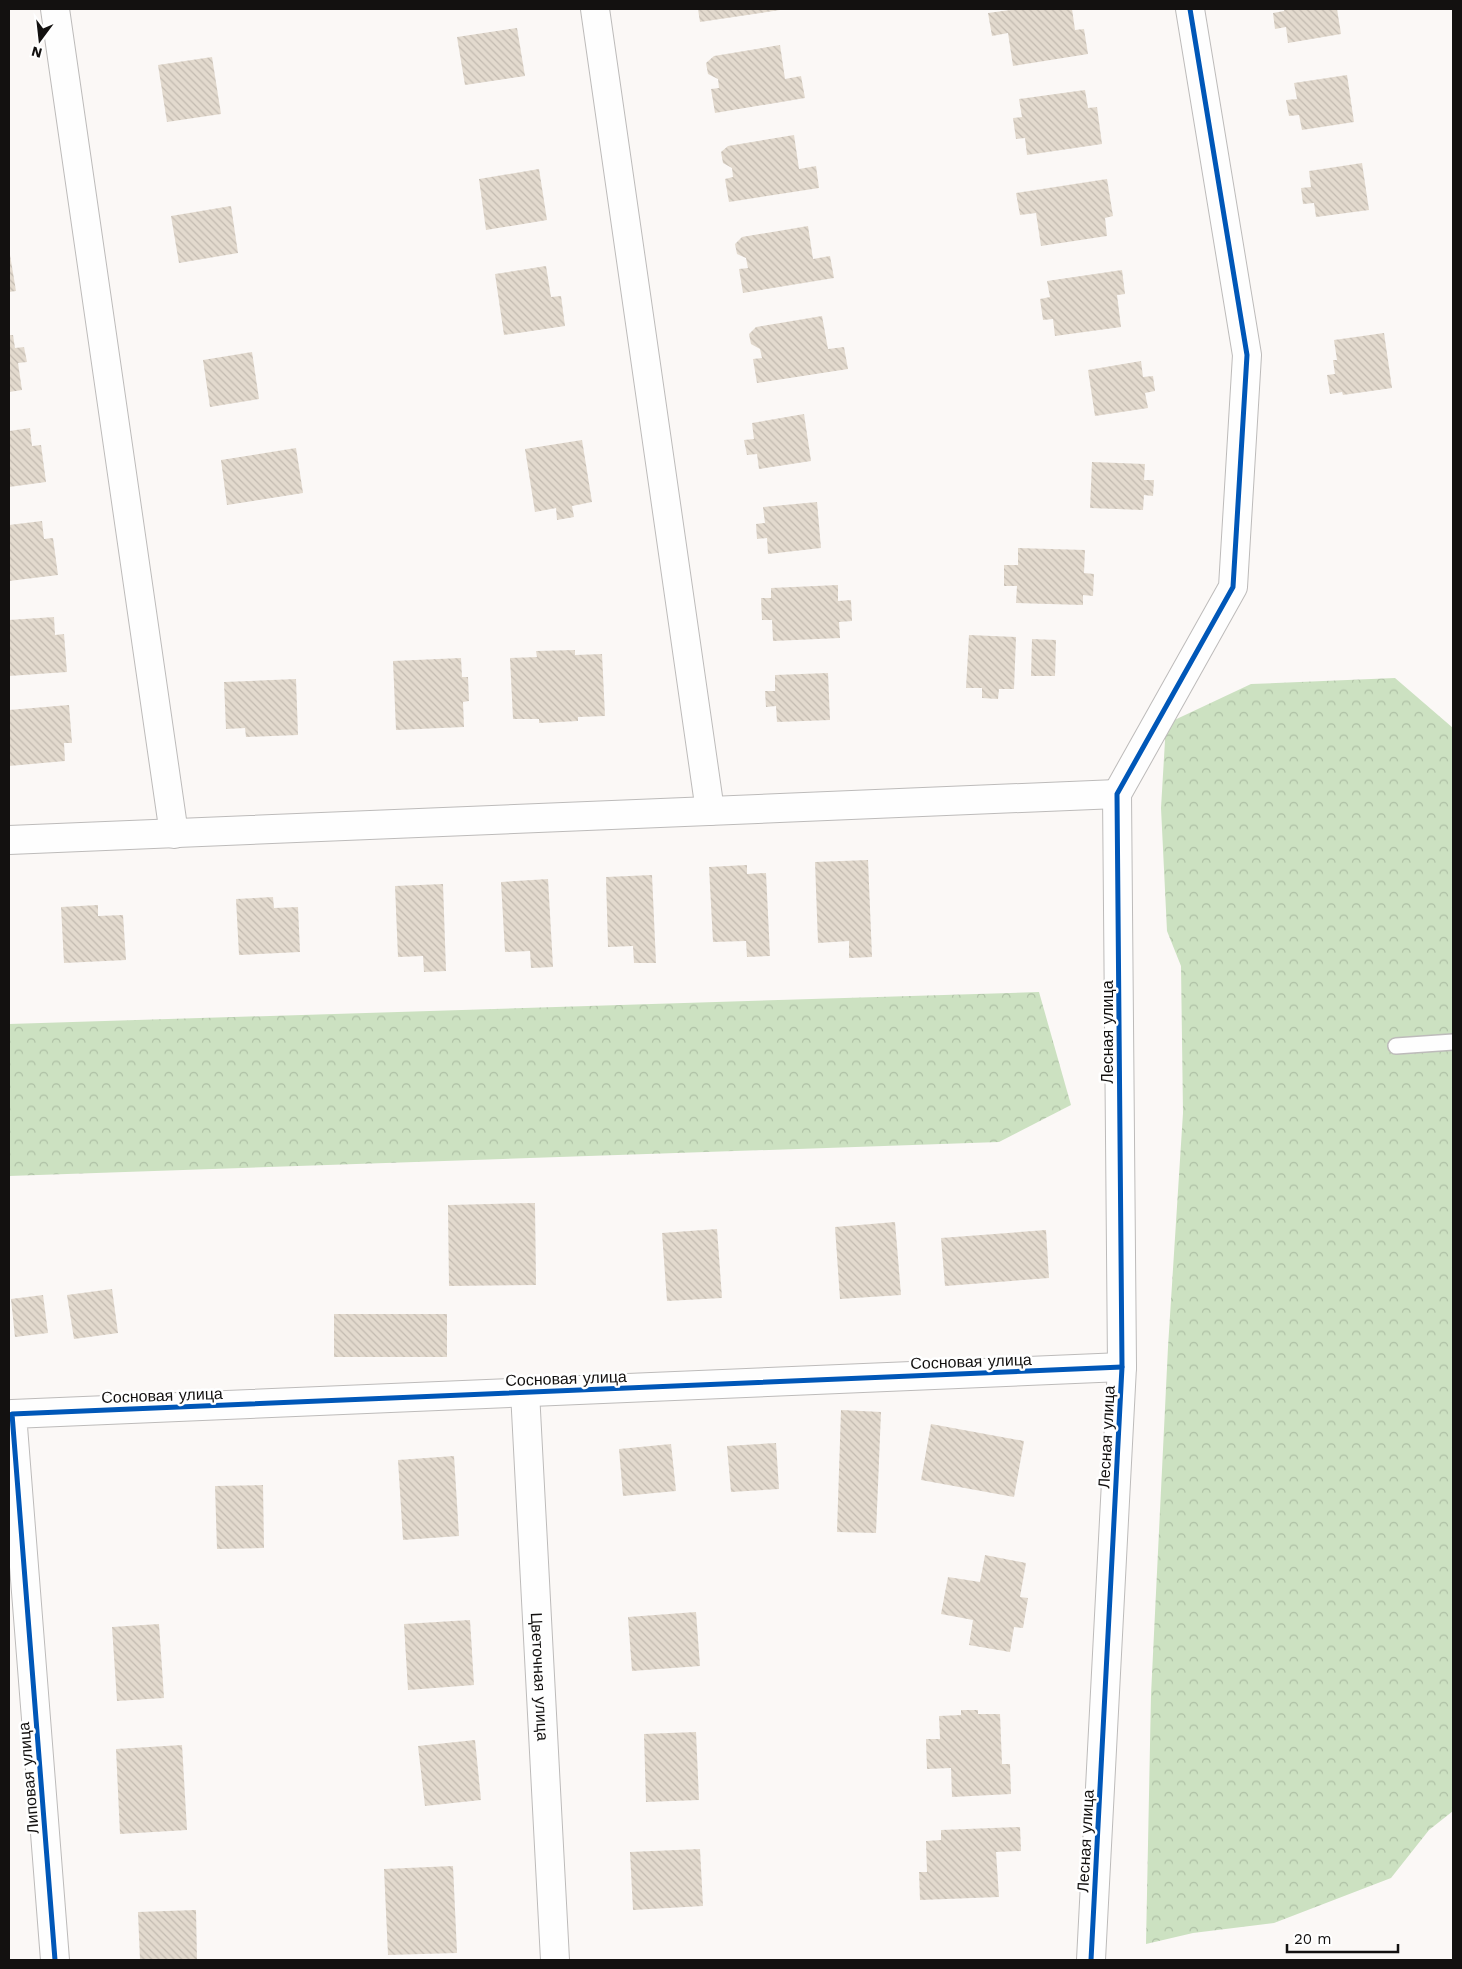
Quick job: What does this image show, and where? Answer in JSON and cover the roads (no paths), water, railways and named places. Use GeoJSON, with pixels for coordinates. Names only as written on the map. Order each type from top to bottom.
{"type":"FeatureCollection","features":[{"type":"Feature","properties":{"kind":"street"},"geometry":{"type":"LineString","coordinates":[[55,9],[174,834]]}},
{"type":"Feature","properties":{"kind":"street"},"geometry":{"type":"LineString","coordinates":[[595,9],[710,811]]}},
{"type":"Feature","properties":{"kind":"street"},"geometry":{"type":"LineString","coordinates":[[9,840],[1118,794],[1234,588],[1247,354],[1190,9]]}},
{"type":"Feature","properties":{"kind":"street","name":"Лесная улица"},"geometry":{"type":"LineString","coordinates":[[1091,1960],[1122,1367],[1118,794]]}},
{"type":"Feature","properties":{"kind":"street","name":"Сосновая улица"},"geometry":{"type":"LineString","coordinates":[[12,1414],[1122,1367]]}},
{"type":"Feature","properties":{"kind":"street","name":"Цветочная улица"},"geometry":{"type":"LineString","coordinates":[[525,1392],[555,1960]]}},
{"type":"Feature","properties":{"kind":"street","name":"Липовая улица"},"geometry":{"type":"LineString","coordinates":[[12,1414],[55,1960]]}},
{"type":"Feature","properties":{"kind":"lane"},"geometry":{"type":"LineString","coordinates":[[1396,1046],[1453,1042]]}}]}
